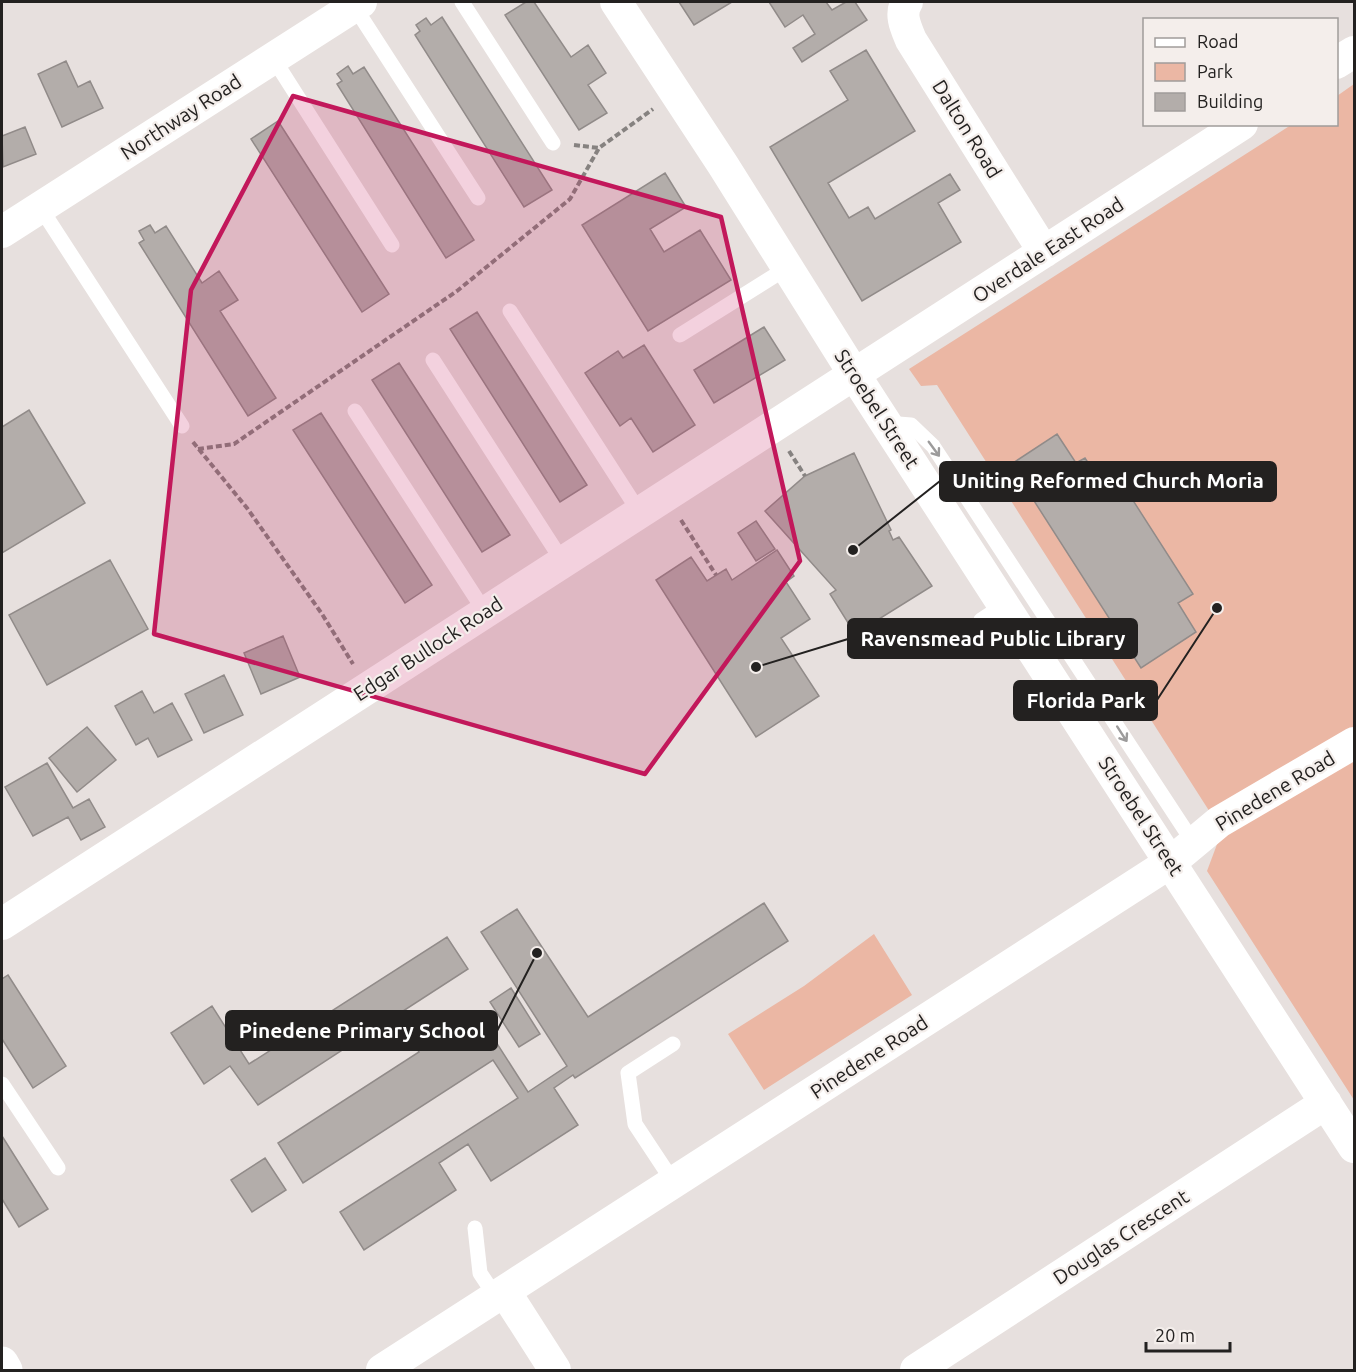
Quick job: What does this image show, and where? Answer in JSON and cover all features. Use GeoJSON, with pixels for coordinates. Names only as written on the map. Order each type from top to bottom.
{"type":"FeatureCollection","features":[{"type":"Feature","properties":{"kind":"main road"},"geometry":{"type":"LineString","coordinates":[[2,1363],[6,1371]]}},
{"type":"Feature","properties":{"kind":"street","name":"Stroebel Street"},"geometry":{"type":"LineString","coordinates":[[616,2],[886,423],[992,613],[1182,852],[1354,1147]]}},
{"type":"Feature","properties":{"kind":"street","name":"Dalton Road"},"geometry":{"type":"LineString","coordinates":[[907,2],[904,6],[904,22],[911,40],[1044,252]]}},
{"type":"Feature","properties":{"kind":"street","name":"Northway Road"},"geometry":{"type":"LineString","coordinates":[[2,232],[358,4]]}},
{"type":"Feature","properties":{"kind":"street"},"geometry":{"type":"LineString","coordinates":[[1338,62],[1354,52]]}},
{"type":"Feature","properties":{"kind":"street","name":"Overdale East Road"},"geometry":{"type":"LineString","coordinates":[[854,374],[1239,126]]}},
{"type":"Feature","properties":{"kind":"street","name":"Edgar Bullock Road"},"geometry":{"type":"LineString","coordinates":[[2,924],[854,374]]}},
{"type":"Feature","properties":{"kind":"street","name":"Pinedene Road"},"geometry":{"type":"LineString","coordinates":[[382,1371],[1182,852],[1219,822],[1354,743]]}},
{"type":"Feature","properties":{"kind":"street","name":"Douglas Crescent"},"geometry":{"type":"LineString","coordinates":[[916,1371],[1326,1102]]}},
{"type":"Feature","properties":{"kind":"street"},"geometry":{"type":"LineString","coordinates":[[500,1295],[555,1371]]}},
{"type":"Feature","properties":{"kind":"lane"},"geometry":{"type":"LineString","coordinates":[[462,2],[553,143]]}},
{"type":"Feature","properties":{"kind":"lane"},"geometry":{"type":"LineString","coordinates":[[358,4],[478,198]]}},
{"type":"Feature","properties":{"kind":"lane"},"geometry":{"type":"LineString","coordinates":[[273,58],[392,245]]}},
{"type":"Feature","properties":{"kind":"lane"},"geometry":{"type":"LineString","coordinates":[[40,207],[182,426]]}},
{"type":"Feature","properties":{"kind":"lane"},"geometry":{"type":"LineString","coordinates":[[680,336],[788,268]]}},
{"type":"Feature","properties":{"kind":"lane"},"geometry":{"type":"LineString","coordinates":[[510,311],[639,513]]}},
{"type":"Feature","properties":{"kind":"lane"},"geometry":{"type":"LineString","coordinates":[[433,360],[563,562]]}},
{"type":"Feature","properties":{"kind":"lane"},"geometry":{"type":"LineString","coordinates":[[355,411],[485,612]]}},
{"type":"Feature","properties":{"kind":"lane"},"geometry":{"type":"LineString","coordinates":[[886,423],[911,425],[933,446],[1182,852]]}},
{"type":"Feature","properties":{"kind":"lane"},"geometry":{"type":"LineString","coordinates":[[673,1044],[628,1073],[635,1124],[674,1183]]}},
{"type":"Feature","properties":{"kind":"lane"},"geometry":{"type":"LineString","coordinates":[[2,1084],[58,1168]]}},
{"type":"Feature","properties":{"kind":"lane"},"geometry":{"type":"LineString","coordinates":[[475,1228],[480,1273],[500,1295]]}},
{"type":"Feature","properties":{"kind":"path"},"geometry":{"type":"LineString","coordinates":[[198,449],[234,444],[457,291],[570,199],[599,148],[677,94]]}},
{"type":"Feature","properties":{"kind":"path"},"geometry":{"type":"LineString","coordinates":[[553,143],[599,148]]}},
{"type":"Feature","properties":{"kind":"path"},"geometry":{"type":"LineString","coordinates":[[182,426],[198,449],[247,507],[322,614],[368,688]]}},
{"type":"Feature","properties":{"kind":"path"},"geometry":{"type":"LineString","coordinates":[[665,496],[716,575]]}},
{"type":"Feature","properties":{"kind":"highlighted area"},"geometry":{"type":"Polygon","coordinates":[[[293,96],[721,217],[800,561],[645,774],[154,634],[191,290],[293,96]]]}},
{"type":"Feature","properties":{"kind":"green space"},"geometry":{"type":"Polygon","coordinates":[[[1354,84],[1354,1100],[1207,871],[1222,831],[937,385],[921,386],[909,369],[1289,126],[1338,126],[1338,95],[1354,84]]]}},
{"type":"Feature","properties":{"kind":"green space"},"geometry":{"type":"Polygon","coordinates":[[[874,934],[912,995],[764,1090],[728,1034],[804,986],[874,934]]]}},
{"type":"Feature","properties":{"kind":"building"},"geometry":{"type":"Polygon","coordinates":[[[526,2],[534,2],[571,57],[588,45],[606,73],[588,85],[607,113],[579,130],[505,15],[526,2]]]}},
{"type":"Feature","properties":{"kind":"building"},"geometry":{"type":"Polygon","coordinates":[[[679,2],[732,2],[694,25],[679,2]]]}},
{"type":"Feature","properties":{"kind":"building"},"geometry":{"type":"Polygon","coordinates":[[[769,2],[826,2],[832,10],[846,2],[855,2],[867,20],[802,62],[793,48],[815,34],[803,15],[785,27],[769,2]]]}},
{"type":"Feature","properties":{"kind":"building"},"geometry":{"type":"Polygon","coordinates":[[[442,17],[552,190],[524,207],[415,35],[420,31],[416,25],[426,18],[431,25],[442,17]]]}},
{"type":"Feature","properties":{"kind":"building"},"geometry":{"type":"Polygon","coordinates":[[[866,50],[915,131],[828,183],[849,218],[868,207],[875,219],[950,174],[960,190],[938,203],[961,242],[862,301],[770,147],[848,100],[830,71],[866,50]]]}},
{"type":"Feature","properties":{"kind":"building"},"geometry":{"type":"Polygon","coordinates":[[[66,61],[78,87],[90,81],[103,108],[62,127],[38,74],[66,61]]]}},
{"type":"Feature","properties":{"kind":"building"},"geometry":{"type":"Polygon","coordinates":[[[348,66],[353,74],[364,67],[474,240],[446,258],[337,84],[342,81],[337,74],[348,66]]]}},
{"type":"Feature","properties":{"kind":"building"},"geometry":{"type":"Polygon","coordinates":[[[278,121],[389,294],[362,312],[251,139],[278,121]]]}},
{"type":"Feature","properties":{"kind":"building"},"geometry":{"type":"Polygon","coordinates":[[[25,127],[36,154],[3,167],[2,136],[25,127]]]}},
{"type":"Feature","properties":{"kind":"building"},"geometry":{"type":"Polygon","coordinates":[[[665,173],[686,207],[650,229],[664,252],[700,230],[731,280],[648,331],[582,225],[665,173]]]}},
{"type":"Feature","properties":{"kind":"building"},"geometry":{"type":"Polygon","coordinates":[[[150,225],[155,233],[166,226],[202,283],[219,271],[238,300],[220,311],[276,398],[248,416],[139,243],[144,240],[139,231],[150,225]]]}},
{"type":"Feature","properties":{"kind":"building"},"geometry":{"type":"Polygon","coordinates":[[[477,312],[587,485],[560,502],[450,329],[477,312]]]}},
{"type":"Feature","properties":{"kind":"building"},"geometry":{"type":"Polygon","coordinates":[[[764,327],[785,360],[714,403],[694,370],[764,327]]]}},
{"type":"Feature","properties":{"kind":"building"},"geometry":{"type":"Polygon","coordinates":[[[644,345],[695,425],[653,452],[631,418],[620,426],[585,373],[618,351],[623,358],[644,345]]]}},
{"type":"Feature","properties":{"kind":"building"},"geometry":{"type":"Polygon","coordinates":[[[399,363],[510,535],[482,552],[372,380],[399,363]]]}},
{"type":"Feature","properties":{"kind":"building"},"geometry":{"type":"Polygon","coordinates":[[[29,410],[85,503],[2,553],[2,427],[29,410]]]}},
{"type":"Feature","properties":{"kind":"building"},"geometry":{"type":"Polygon","coordinates":[[[321,413],[432,585],[405,603],[293,430],[321,413]]]}},
{"type":"Feature","properties":{"kind":"building"},"geometry":{"type":"Polygon","coordinates":[[[1057,434],[1076,463],[1085,458],[1094,472],[1109,463],[1193,594],[1178,603],[1196,632],[1141,668],[1029,493],[1032,491],[1013,463],[1057,434]]]}},
{"type":"Feature","properties":{"kind":"building"},"geometry":{"type":"Polygon","coordinates":[[[854,453],[891,530],[889,531],[893,540],[899,537],[932,586],[855,634],[830,594],[836,590],[765,511],[805,476],[854,453]]]}},
{"type":"Feature","properties":{"kind":"building"},"geometry":{"type":"Polygon","coordinates":[[[756,521],[775,549],[756,561],[738,533],[756,521]]]}},
{"type":"Feature","properties":{"kind":"building"},"geometry":{"type":"Polygon","coordinates":[[[777,550],[794,576],[786,582],[810,619],[781,638],[819,696],[756,737],[656,580],[691,557],[707,581],[726,569],[732,580],[777,550]]]}},
{"type":"Feature","properties":{"kind":"building"},"geometry":{"type":"Polygon","coordinates":[[[110,560],[148,629],[47,685],[9,615],[110,560]]]}},
{"type":"Feature","properties":{"kind":"building"},"geometry":{"type":"Polygon","coordinates":[[[283,636],[300,677],[261,694],[244,653],[283,636]]]}},
{"type":"Feature","properties":{"kind":"building"},"geometry":{"type":"Polygon","coordinates":[[[224,675],[243,715],[204,733],[185,694],[224,675]]]}},
{"type":"Feature","properties":{"kind":"building"},"geometry":{"type":"Polygon","coordinates":[[[142,691],[154,713],[172,703],[192,740],[158,757],[148,738],[136,745],[115,706],[142,691]]]}},
{"type":"Feature","properties":{"kind":"building"},"geometry":{"type":"Polygon","coordinates":[[[87,727],[116,760],[77,792],[49,758],[87,727]]]}},
{"type":"Feature","properties":{"kind":"building"},"geometry":{"type":"Polygon","coordinates":[[[47,763],[73,808],[89,799],[105,827],[81,840],[68,817],[33,836],[5,787],[47,763]]]}},
{"type":"Feature","properties":{"kind":"building"},"geometry":{"type":"Polygon","coordinates":[[[764,903],[788,941],[575,1078],[573,1075],[554,1088],[578,1125],[491,1181],[468,1144],[439,1163],[456,1190],[364,1250],[340,1212],[518,1098],[493,1060],[303,1183],[278,1143],[419,1052],[396,1015],[258,1105],[230,1066],[204,1084],[171,1033],[212,1006],[249,1064],[447,937],[468,969],[403,1011],[427,1047],[473,1017],[475,1020],[480,1017],[528,1092],[567,1066],[481,932],[517,909],[588,1017],[764,903]]]}},
{"type":"Feature","properties":{"kind":"building"},"geometry":{"type":"Polygon","coordinates":[[[8,975],[66,1066],[33,1088],[2,1039],[2,979],[8,975]]]}},
{"type":"Feature","properties":{"kind":"building"},"geometry":{"type":"Polygon","coordinates":[[[511,988],[540,1034],[519,1047],[490,1002],[511,988]]]}},
{"type":"Feature","properties":{"kind":"building"},"geometry":{"type":"Polygon","coordinates":[[[2,1136],[48,1209],[19,1227],[2,1199],[2,1136]]]}},
{"type":"Feature","properties":{"kind":"building"},"geometry":{"type":"Polygon","coordinates":[[[265,1158],[286,1190],[252,1212],[231,1180],[265,1158]]]}},
{"type":"Feature","properties":{"kind":"place","name":"Uniting Reformed Church Moria"},"geometry":{"type":"Point","coordinates":[853,550]}},
{"type":"Feature","properties":{"kind":"place","name":"Florida Park"},"geometry":{"type":"Point","coordinates":[1217,608]}},
{"type":"Feature","properties":{"kind":"place","name":"Ravensmead Public Library"},"geometry":{"type":"Point","coordinates":[756,667]}},
{"type":"Feature","properties":{"kind":"place","name":"Pinedene Primary School"},"geometry":{"type":"Point","coordinates":[537,953]}}]}
